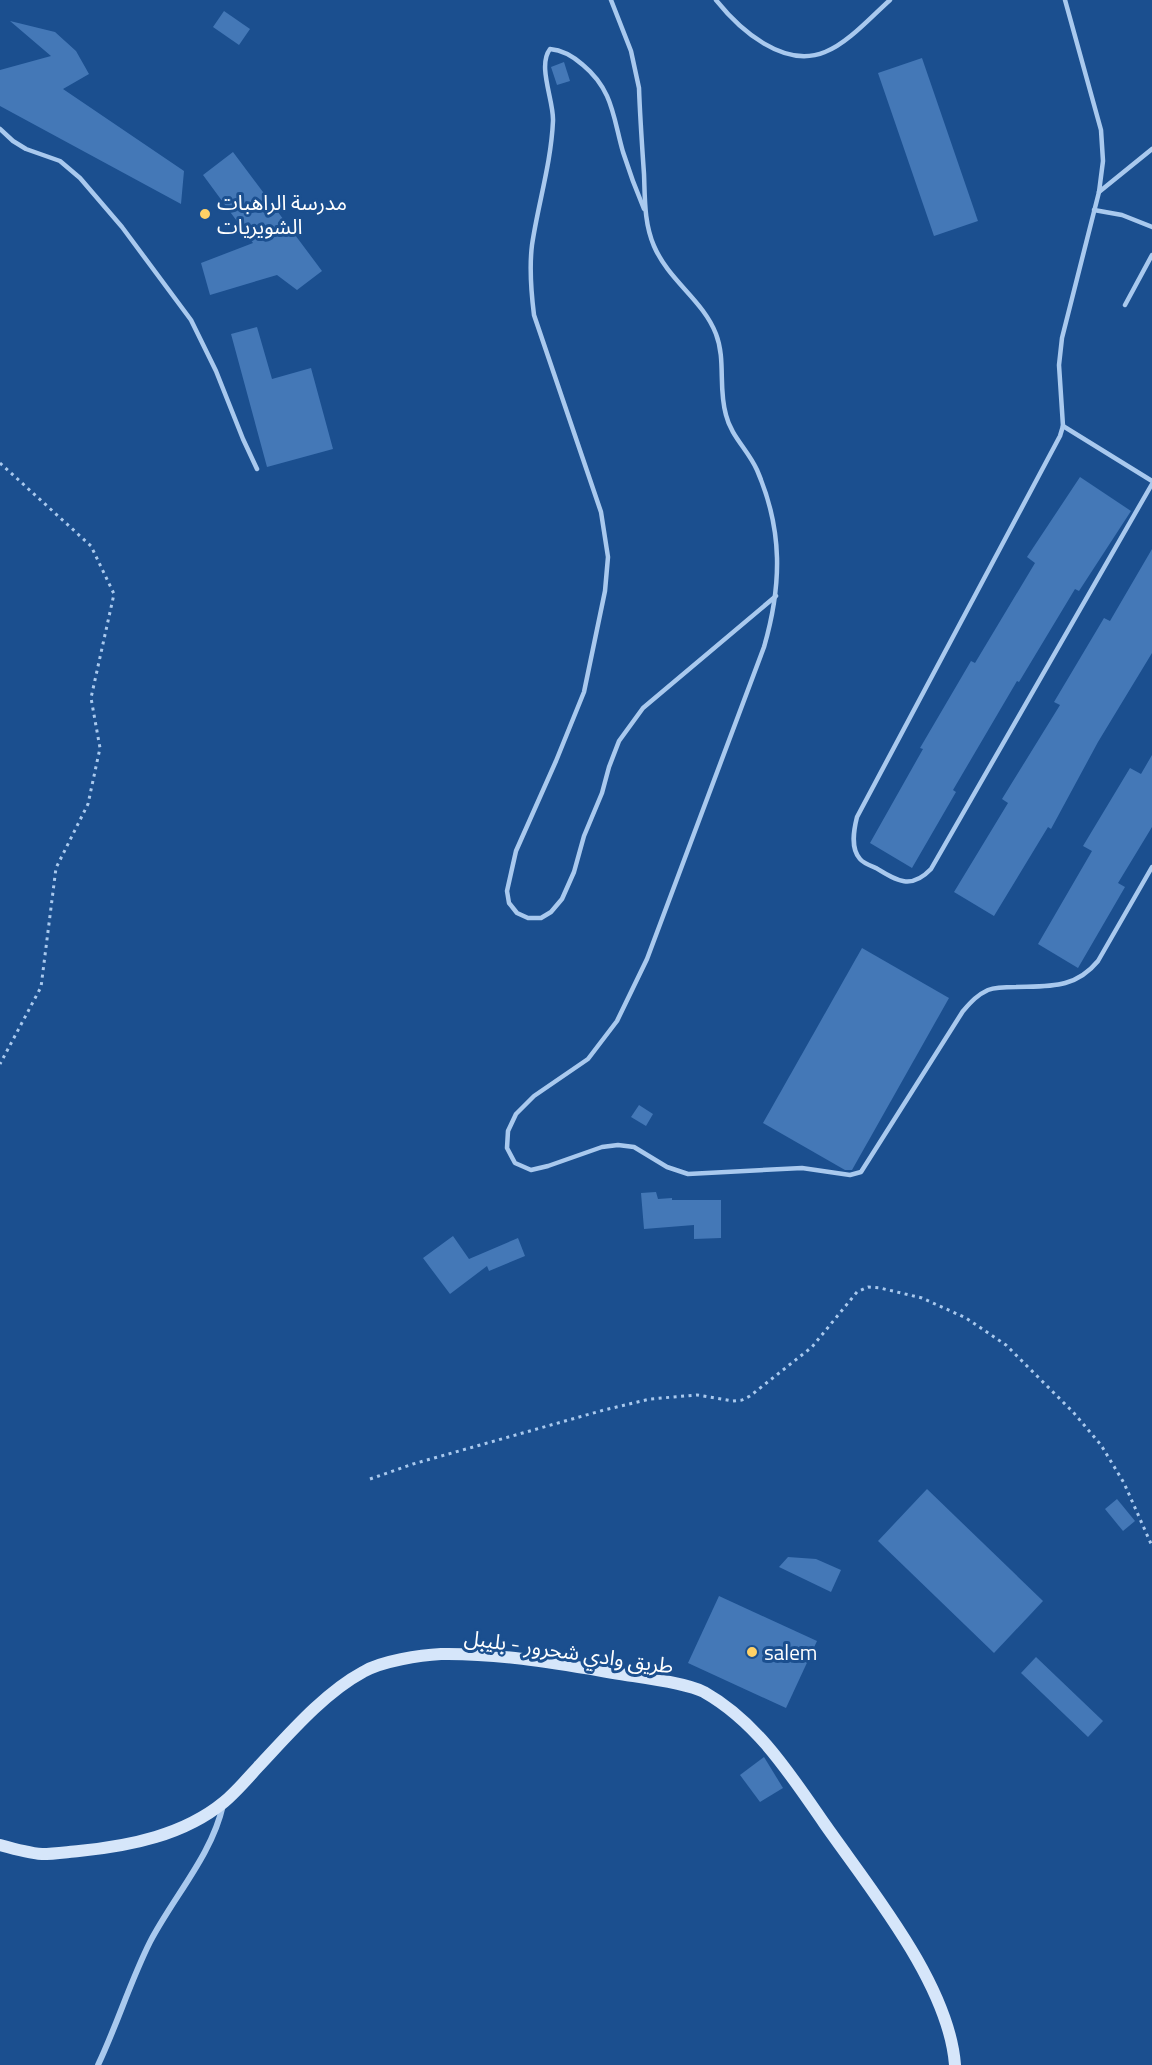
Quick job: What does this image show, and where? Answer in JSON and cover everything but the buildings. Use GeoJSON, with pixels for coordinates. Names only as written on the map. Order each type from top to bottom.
{"type":"FeatureCollection","features":[{"type":"Feature","properties":{"kind":"street","name":"طريق وادي شحرور - بليبل"},"geometry":{"type":"LineString","coordinates":[[0,1845],[44,1854],[125,1845],[151,1839],[184,1827],[224,1803],[331,1694],[366,1670],[380,1665],[437,1654],[481,1655],[648,1678],[700,1690],[736,1714],[780,1759],[898,1929],[922,1968],[945,2016],[954,2048],[955,2065]]}},
{"type":"Feature","properties":{"kind":"street"},"geometry":{"type":"LineString","coordinates":[[98,2065],[124,1998],[167,1911],[213,1838],[224,1803]]}},
{"type":"Feature","properties":{"kind":"lane"},"geometry":{"type":"LineString","coordinates":[[611,0],[636,68],[646,214]]}},
{"type":"Feature","properties":{"kind":"lane"},"geometry":{"type":"LineString","coordinates":[[716,0],[725,12],[766,46],[785,55],[806,57],[826,52],[843,41],[890,0]]}},
{"type":"Feature","properties":{"kind":"lane"},"geometry":{"type":"LineString","coordinates":[[1063,426],[1152,482],[931,869],[924,877],[914,881],[904,882],[895,879],[859,859],[854,845],[857,817],[1060,436],[1063,426],[1059,389],[1062,338],[1099,192],[1103,161],[1101,130],[1065,0]]}},
{"type":"Feature","properties":{"kind":"lane"},"geometry":{"type":"LineString","coordinates":[[776,596],[643,708],[619,741],[602,794],[584,836],[574,872],[562,899],[552,912],[541,918],[528,918],[517,913],[509,903],[507,891],[516,851],[584,692],[605,591],[608,557],[601,512],[534,315],[530,267],[532,244],[552,134],[551,102],[545,70],[545,56],[550,49],[576,59],[595,74],[608,94],[629,172],[646,214],[653,244],[667,272],[704,312],[716,334],[721,358],[722,400],[726,417],[733,433],[756,467],[775,529],[779,561],[776,596],[764,646],[642,969],[617,1021],[588,1059],[534,1096],[516,1114],[508,1131],[507,1148],[515,1163],[531,1170],[618,1144],[634,1147],[667,1167],[688,1174],[802,1168],[850,1175],[861,1172],[963,1011],[975,998],[990,989],[1054,986],[1072,982],[1088,973],[1098,961],[1152,867]]}},
{"type":"Feature","properties":{"kind":"lane"},"geometry":{"type":"LineString","coordinates":[[0,129],[13,141],[26,148],[60,161],[80,178],[122,227],[191,320],[216,371],[257,469]]}},
{"type":"Feature","properties":{"kind":"lane"},"geometry":{"type":"LineString","coordinates":[[1099,192],[1152,149]]}},
{"type":"Feature","properties":{"kind":"lane"},"geometry":{"type":"LineString","coordinates":[[1094,210],[1122,214],[1152,227]]}},
{"type":"Feature","properties":{"kind":"lane"},"geometry":{"type":"LineString","coordinates":[[1125,304],[1152,255]]}},
{"type":"Feature","properties":{"kind":"path"},"geometry":{"type":"LineString","coordinates":[[0,463],[91,546],[114,594],[91,698],[100,748],[88,804],[56,868],[41,987],[0,1064]]}},
{"type":"Feature","properties":{"kind":"path"},"geometry":{"type":"LineString","coordinates":[[370,1479],[413,1464],[650,1399],[697,1395],[733,1401],[742,1400],[812,1347],[857,1292],[868,1287],[880,1288],[922,1298],[966,1318],[1005,1345],[1073,1412],[1101,1445],[1124,1483],[1152,1546]]}},
{"type":"Feature","properties":{"kind":"place","name":"مدرسة الراهبات الشويريات"},"geometry":{"type":"Point","coordinates":[205,214]}},
{"type":"Feature","properties":{"kind":"place","name":"salem"},"geometry":{"type":"Point","coordinates":[752,1652]}}]}
